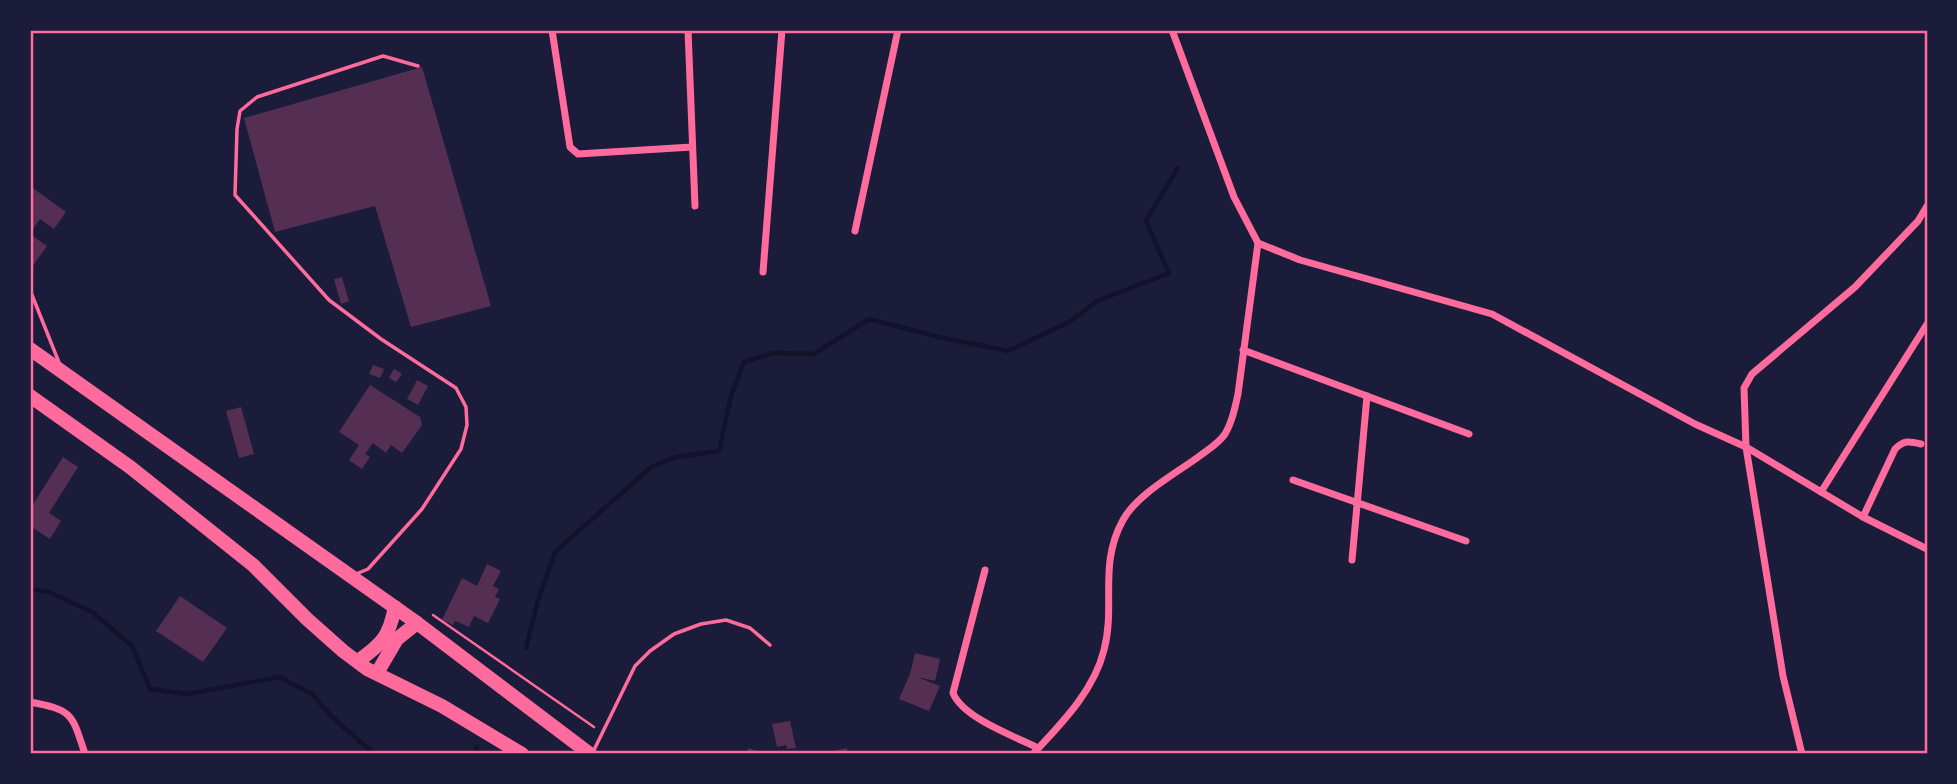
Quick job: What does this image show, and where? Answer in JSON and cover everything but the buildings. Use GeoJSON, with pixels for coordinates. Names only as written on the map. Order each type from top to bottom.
{"type":"FeatureCollection","features":[{"type":"Feature","properties":{"kind":"highway"},"geometry":{"type":"LineString","coordinates":[[30,349],[395,607],[591,754]]}},
{"type":"Feature","properties":{"kind":"highway"},"geometry":{"type":"LineString","coordinates":[[30,396],[130,467],[253,565],[307,619],[358,661],[442,706],[522,754]]}},
{"type":"Feature","properties":{"kind":"highway"},"geometry":{"type":"LineString","coordinates":[[358,661],[384,640],[392,623],[395,607]]}},
{"type":"Feature","properties":{"kind":"highway"},"geometry":{"type":"LineString","coordinates":[[377,673],[397,639],[417,623]]}},
{"type":"Feature","properties":{"kind":"street"},"geometry":{"type":"LineString","coordinates":[[552,30],[570,147],[573,152],[578,154],[692,147]]}},
{"type":"Feature","properties":{"kind":"street"},"geometry":{"type":"LineString","coordinates":[[688,30],[695,206]]}},
{"type":"Feature","properties":{"kind":"street"},"geometry":{"type":"LineString","coordinates":[[763,272],[782,30]]}},
{"type":"Feature","properties":{"kind":"street"},"geometry":{"type":"LineString","coordinates":[[855,231],[898,30]]}},
{"type":"Feature","properties":{"kind":"street"},"geometry":{"type":"LineString","coordinates":[[985,570],[953,693],[957,703],[967,712],[1035,751],[1094,681],[1105,649],[1108,564],[1120,525],[1141,498],[1224,436],[1233,418],[1238,394],[1258,243],[1234,197],[1172,30]]}},
{"type":"Feature","properties":{"kind":"street"},"geometry":{"type":"LineString","coordinates":[[1802,754],[1783,676],[1746,447],[1744,388],[1748,379],[1855,287],[1918,221],[1927,206]]}},
{"type":"Feature","properties":{"kind":"street"},"geometry":{"type":"LineString","coordinates":[[1258,243],[1300,260],[1492,314],[1695,424],[1746,447],[1863,517],[1927,549]]}},
{"type":"Feature","properties":{"kind":"street"},"geometry":{"type":"LineString","coordinates":[[1821,492],[1927,324]]}},
{"type":"Feature","properties":{"kind":"street"},"geometry":{"type":"LineString","coordinates":[[1243,350],[1469,434]]}},
{"type":"Feature","properties":{"kind":"street"},"geometry":{"type":"LineString","coordinates":[[1352,560],[1367,396]]}},
{"type":"Feature","properties":{"kind":"street"},"geometry":{"type":"LineString","coordinates":[[1863,517],[1895,449],[1907,441],[1921,444]]}},
{"type":"Feature","properties":{"kind":"street"},"geometry":{"type":"LineString","coordinates":[[1293,480],[1466,541]]}},
{"type":"Feature","properties":{"kind":"street"},"geometry":{"type":"LineString","coordinates":[[30,702],[54,706],[69,714],[85,754]]}},
{"type":"Feature","properties":{"kind":"lane"},"geometry":{"type":"LineString","coordinates":[[351,576],[368,569],[422,509],[461,449],[467,425],[466,407],[456,388],[382,340],[329,300],[235,195],[237,129],[240,111],[257,97],[383,56],[418,66]]}},
{"type":"Feature","properties":{"kind":"lane"},"geometry":{"type":"LineString","coordinates":[[30,290],[64,373]]}},
{"type":"Feature","properties":{"kind":"lane"},"geometry":{"type":"LineString","coordinates":[[591,754],[635,666],[674,634],[701,624],[726,620],[750,628],[770,645]]}},
{"type":"Feature","properties":{"kind":"waterway"},"geometry":{"type":"LineString","coordinates":[[526,648],[538,600],[555,552],[651,467],[676,457],[719,451],[731,396],[744,362],[773,353],[814,354],[869,319],[1008,351],[1069,322],[1097,301],[1169,273],[1146,221],[1178,168]]}},
{"type":"Feature","properties":{"kind":"waterway"},"geometry":{"type":"LineString","coordinates":[[30,589],[49,592],[92,612],[132,646],[150,689],[188,694],[279,677],[312,694],[332,717],[374,754]]}},
{"type":"Feature","properties":{"kind":"waterway"},"geometry":{"type":"LineString","coordinates":[[475,754],[477,747]]}}]}
